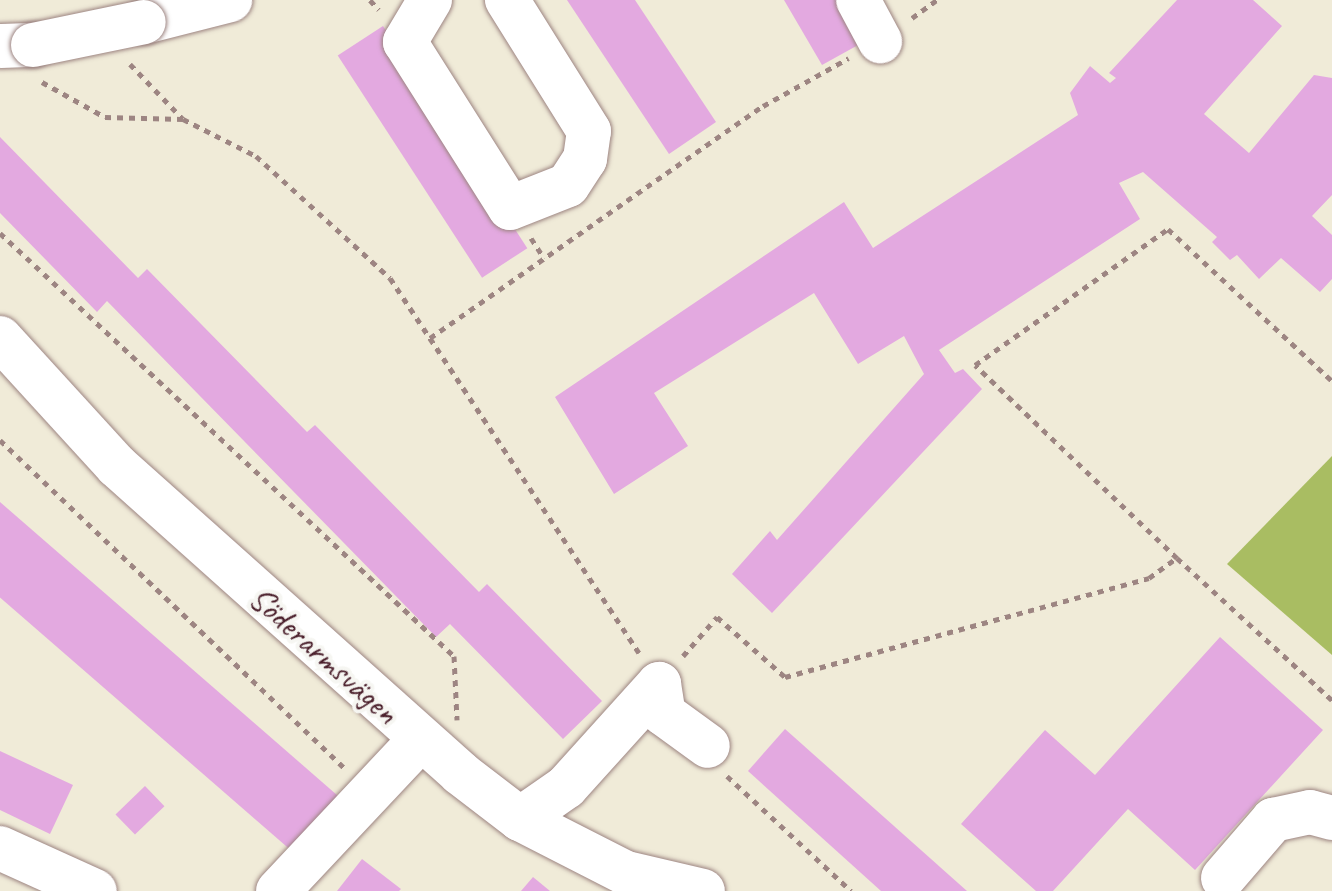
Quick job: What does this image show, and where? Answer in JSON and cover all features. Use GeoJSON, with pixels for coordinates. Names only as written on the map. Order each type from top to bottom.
{"type":"FeatureCollection","features":[{"type":"Feature","properties":{"kind":"street"},"geometry":{"type":"LineString","coordinates":[[14,45],[131,37],[230,0]]}},
{"type":"Feature","properties":{"kind":"street"},"geometry":{"type":"LineString","coordinates":[[430,0],[405,42],[510,208],[568,185],[585,159],[589,131],[507,0]]}},
{"type":"Feature","properties":{"kind":"street"},"geometry":{"type":"LineString","coordinates":[[858,0],[880,41]]}},
{"type":"Feature","properties":{"kind":"street","name":"Söderarmsvägen"},"geometry":{"type":"LineString","coordinates":[[0,338],[117,466],[419,741],[520,819],[626,873],[703,891]]}},
{"type":"Feature","properties":{"kind":"street"},"geometry":{"type":"LineString","coordinates":[[659,684],[664,714],[708,746]]}},
{"type":"Feature","properties":{"kind":"street"},"geometry":{"type":"LineString","coordinates":[[520,819],[566,787],[659,684]]}},
{"type":"Feature","properties":{"kind":"street"},"geometry":{"type":"LineString","coordinates":[[278,891],[419,741]]}},
{"type":"Feature","properties":{"kind":"street"},"geometry":{"type":"LineString","coordinates":[[1223,878],[1273,820],[1310,812],[1332,818]]}},
{"type":"Feature","properties":{"kind":"street"},"geometry":{"type":"LineString","coordinates":[[0,848],[95,891]]}},
{"type":"Feature","properties":{"kind":"path"},"geometry":{"type":"LineString","coordinates":[[430,338],[763,106],[880,41],[937,0]]}},
{"type":"Feature","properties":{"kind":"path"},"geometry":{"type":"LineString","coordinates":[[131,37],[183,119]]}},
{"type":"Feature","properties":{"kind":"path"},"geometry":{"type":"LineString","coordinates":[[14,45],[45,85],[105,117],[183,119],[256,156],[390,278],[659,684],[717,617],[785,677],[1149,578],[1177,558]]}},
{"type":"Feature","properties":{"kind":"path"},"geometry":{"type":"LineString","coordinates":[[1332,381],[1168,229],[975,365],[1177,558],[1332,700]]}},
{"type":"Feature","properties":{"kind":"path"},"geometry":{"type":"LineString","coordinates":[[0,233],[34,272],[454,656],[460,773]]}},
{"type":"Feature","properties":{"kind":"path"},"geometry":{"type":"LineString","coordinates":[[0,440],[371,794]]}},
{"type":"Feature","properties":{"kind":"path"},"geometry":{"type":"LineString","coordinates":[[708,746],[711,761],[851,891]]}},
{"type":"Feature","properties":{"kind":"green space"},"geometry":{"type":"Polygon","coordinates":[[[1332,456],[1332,655],[1227,564],[1332,456]]]}},
{"type":"Feature","properties":{"kind":"building"},"geometry":{"type":"Polygon","coordinates":[[[567,0],[635,0],[716,122],[669,154],[567,0]]]}},
{"type":"Feature","properties":{"kind":"building"},"geometry":{"type":"Polygon","coordinates":[[[784,0],[848,0],[869,39],[822,65],[784,0]]]}},
{"type":"Feature","properties":{"kind":"building"},"geometry":{"type":"Polygon","coordinates":[[[1177,0],[1253,0],[1282,26],[1204,114],[1249,153],[1314,75],[1332,78],[1332,195],[1312,216],[1332,235],[1332,279],[1320,292],[1281,258],[1259,279],[1237,255],[1230,260],[1212,242],[1217,237],[1143,172],[1119,183],[1140,219],[939,350],[955,373],[963,369],[982,389],[772,613],[732,574],[770,531],[777,540],[924,374],[904,336],[858,364],[814,293],[654,393],[688,446],[614,494],[555,397],[844,202],[873,248],[1078,115],[1070,93],[1090,66],[1110,83],[1116,78],[1109,73],[1177,0]]]}},
{"type":"Feature","properties":{"kind":"building"},"geometry":{"type":"Polygon","coordinates":[[[383,26],[527,248],[482,278],[338,55],[383,26]]]}},
{"type":"Feature","properties":{"kind":"building"},"geometry":{"type":"Polygon","coordinates":[[[0,137],[138,278],[147,269],[307,432],[315,425],[479,592],[487,584],[602,701],[563,739],[450,624],[436,637],[107,301],[97,312],[0,213],[0,137]]]}},
{"type":"Feature","properties":{"kind":"building"},"geometry":{"type":"Polygon","coordinates":[[[0,502],[338,796],[291,850],[0,597],[0,502]]]}},
{"type":"Feature","properties":{"kind":"building"},"geometry":{"type":"Polygon","coordinates":[[[1220,637],[1323,730],[1195,870],[1128,809],[1053,891],[1036,891],[961,824],[1045,730],[1095,775],[1220,637]]]}},
{"type":"Feature","properties":{"kind":"building"},"geometry":{"type":"Polygon","coordinates":[[[785,729],[967,891],[881,891],[748,771],[785,729]]]}},
{"type":"Feature","properties":{"kind":"building"},"geometry":{"type":"Polygon","coordinates":[[[0,751],[73,785],[50,834],[0,810],[0,751]]]}},
{"type":"Feature","properties":{"kind":"building"},"geometry":{"type":"Polygon","coordinates":[[[145,786],[164,806],[135,835],[116,814],[145,786]]]}},
{"type":"Feature","properties":{"kind":"building"},"geometry":{"type":"Polygon","coordinates":[[[362,859],[401,889],[337,891],[362,859]]]}},
{"type":"Feature","properties":{"kind":"building"},"geometry":{"type":"Polygon","coordinates":[[[533,877],[550,891],[521,891],[533,877]]]}}]}
